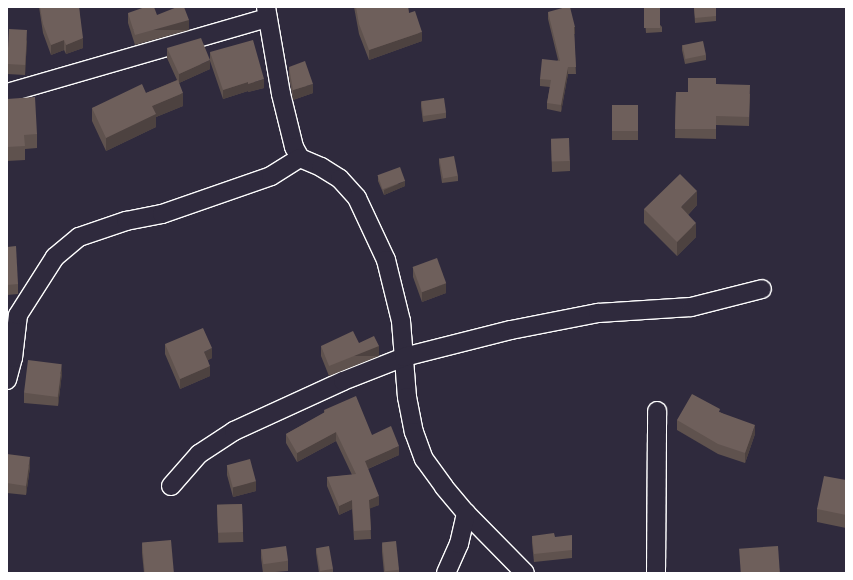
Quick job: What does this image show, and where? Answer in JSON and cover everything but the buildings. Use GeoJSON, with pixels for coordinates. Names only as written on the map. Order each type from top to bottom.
{"type":"FeatureCollection","features":[{"type":"Feature","properties":{"kind":"street"},"geometry":{"type":"LineString","coordinates":[[7,93],[267,13],[288,128],[294,147],[300,158],[321,167],[340,179],[358,198],[386,260],[402,321],[407,397],[414,432],[424,458],[444,487],[466,513],[525,573]]}},
{"type":"Feature","properties":{"kind":"street"},"geometry":{"type":"LineString","coordinates":[[7,380],[13,358],[12,315],[55,257],[79,237],[126,221],[162,214],[271,176],[300,158]]}},
{"type":"Feature","properties":{"kind":"street"},"geometry":{"type":"LineString","coordinates":[[171,486],[199,454],[234,432],[342,381],[404,357],[511,330],[598,313],[691,307],[762,289]]}},
{"type":"Feature","properties":{"kind":"street"},"geometry":{"type":"LineString","coordinates":[[656,573],[657,411]]}},
{"type":"Feature","properties":{"kind":"street"},"geometry":{"type":"LineString","coordinates":[[446,573],[459,544],[466,513]]}}]}
